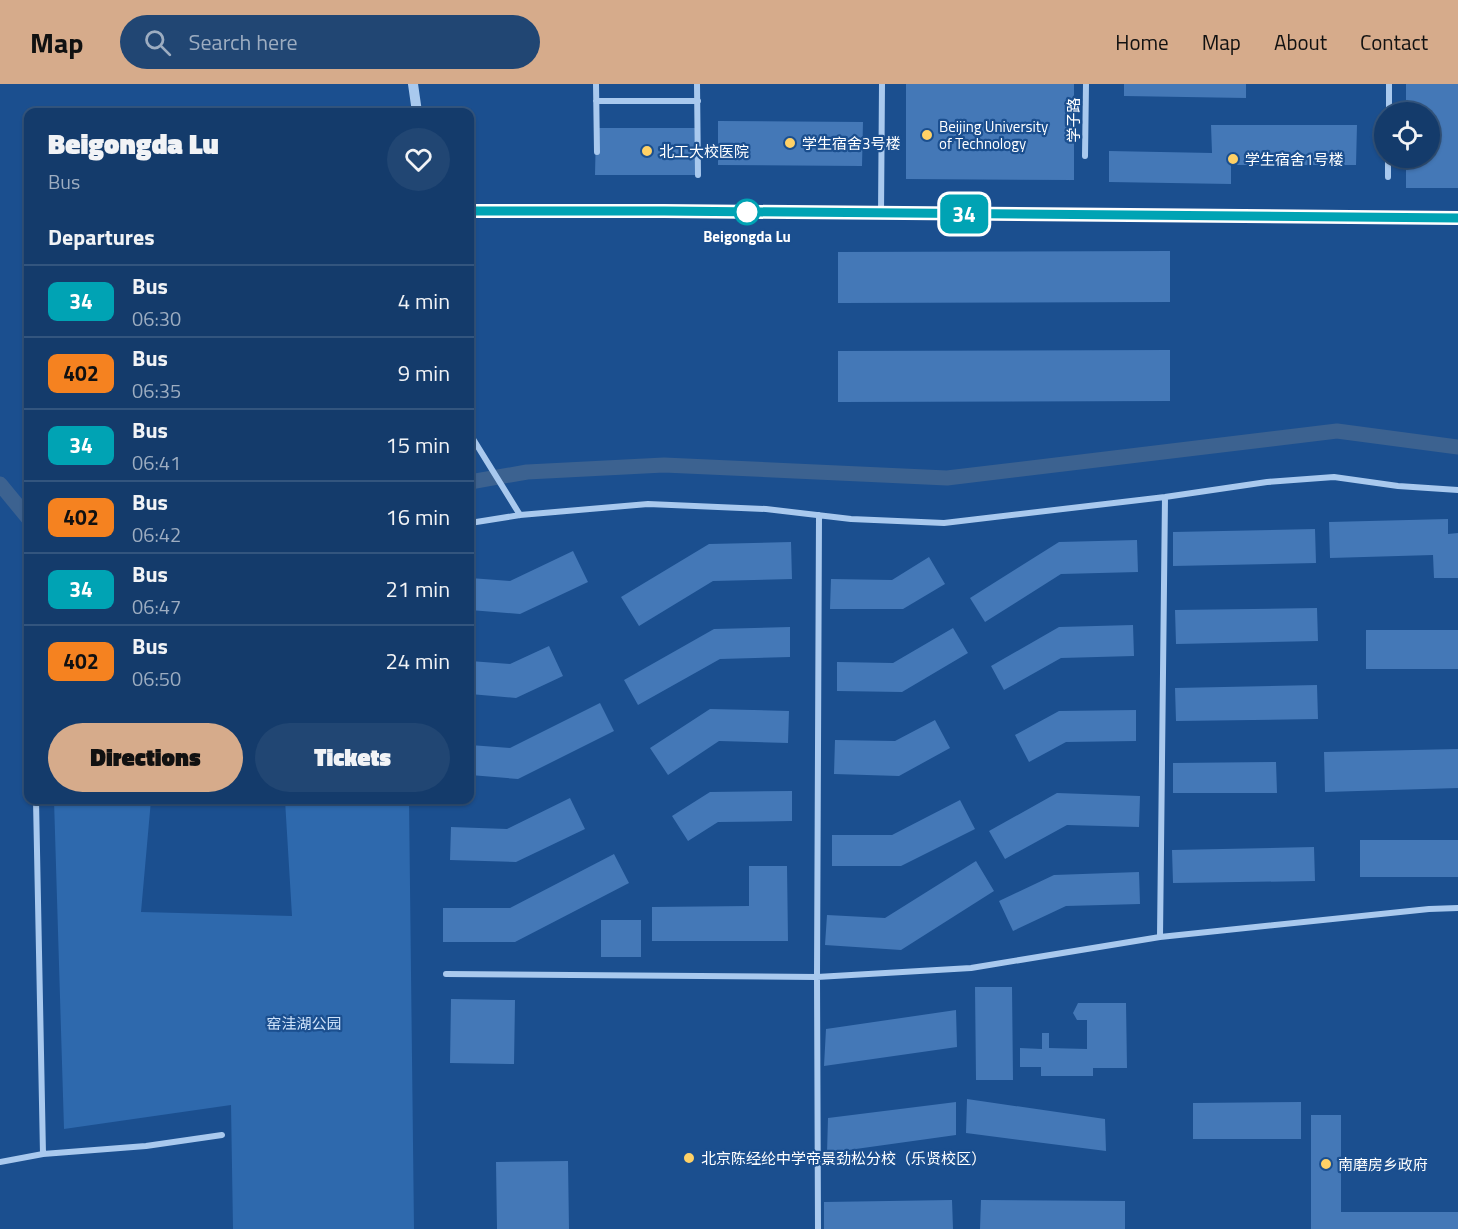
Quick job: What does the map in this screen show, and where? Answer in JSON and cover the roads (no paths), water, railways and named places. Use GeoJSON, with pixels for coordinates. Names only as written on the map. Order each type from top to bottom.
{"type":"FeatureCollection","features":[{"type":"Feature","properties":{"kind":"street"},"geometry":{"type":"LineString","coordinates":[[414,84],[417,108]]}},
{"type":"Feature","properties":{"kind":"street"},"geometry":{"type":"LineString","coordinates":[[596,84],[597,152]]}},
{"type":"Feature","properties":{"kind":"street"},"geometry":{"type":"LineString","coordinates":[[697,84],[698,175]]}},
{"type":"Feature","properties":{"kind":"street"},"geometry":{"type":"LineString","coordinates":[[881,214],[882,84]]}},
{"type":"Feature","properties":{"kind":"street","name":"学子路"},"geometry":{"type":"LineString","coordinates":[[1085,156],[1086,84]]}},
{"type":"Feature","properties":{"kind":"street"},"geometry":{"type":"LineString","coordinates":[[1389,84],[1389,102]]}},
{"type":"Feature","properties":{"kind":"street"},"geometry":{"type":"LineString","coordinates":[[596,101],[698,101]]}},
{"type":"Feature","properties":{"kind":"street"},"geometry":{"type":"LineString","coordinates":[[1388,168],[1388,177]]}},
{"type":"Feature","properties":{"kind":"street"},"geometry":{"type":"LineString","coordinates":[[474,211],[1458,218]]}},
{"type":"Feature","properties":{"kind":"street"},"geometry":{"type":"LineString","coordinates":[[474,440],[520,515]]}},
{"type":"Feature","properties":{"kind":"street"},"geometry":{"type":"LineString","coordinates":[[474,522],[520,515],[648,504],[766,509],[851,519],[944,523],[1165,497],[1267,482],[1334,477],[1398,486],[1458,490]]}},
{"type":"Feature","properties":{"kind":"street"},"geometry":{"type":"LineString","coordinates":[[1160,937],[1165,497]]}},
{"type":"Feature","properties":{"kind":"street"},"geometry":{"type":"LineString","coordinates":[[818,1229],[819,515]]}},
{"type":"Feature","properties":{"kind":"street"},"geometry":{"type":"LineString","coordinates":[[36,804],[43,1154]]}},
{"type":"Feature","properties":{"kind":"street"},"geometry":{"type":"LineString","coordinates":[[446,974],[817,977],[971,968],[1160,937],[1429,909],[1458,908]]}},
{"type":"Feature","properties":{"kind":"street"},"geometry":{"type":"LineString","coordinates":[[0,1162],[43,1154],[146,1146],[222,1135]]}},
{"type":"Feature","properties":{"kind":"waterway"},"geometry":{"type":"LineString","coordinates":[[474,481],[527,472],[664,465],[947,478],[1337,431],[1458,447]]}},
{"type":"Feature","properties":{"kind":"waterway"},"geometry":{"type":"LineString","coordinates":[[0,484],[24,513]]}},
{"type":"Feature","properties":{"kind":"place","name":"Beijing University of Technology"},"geometry":{"type":"Point","coordinates":[927,135]}},
{"type":"Feature","properties":{"kind":"place","name":"学生宿舍3号楼"},"geometry":{"type":"Point","coordinates":[790,143]}},
{"type":"Feature","properties":{"kind":"place","name":"北工大校医院"},"geometry":{"type":"Point","coordinates":[647,151]}},
{"type":"Feature","properties":{"kind":"place","name":"学生宿舍1号楼"},"geometry":{"type":"Point","coordinates":[1233,159]}},
{"type":"Feature","properties":{"kind":"place","name":"Beigongda Lu"},"geometry":{"type":"Point","coordinates":[747,212]}},
{"type":"Feature","properties":{"kind":"place","name":"北京陈经纶中学帝景劲松分校（乐贤校区）"},"geometry":{"type":"Point","coordinates":[689,1158]}},
{"type":"Feature","properties":{"kind":"place","name":"南磨房乡政府"},"geometry":{"type":"Point","coordinates":[1326,1164]}},
{"type":"Feature","properties":{"kind":"park label","name":"窑洼湖公园"},"geometry":{"type":"Point","coordinates":[304,1023]}}]}
